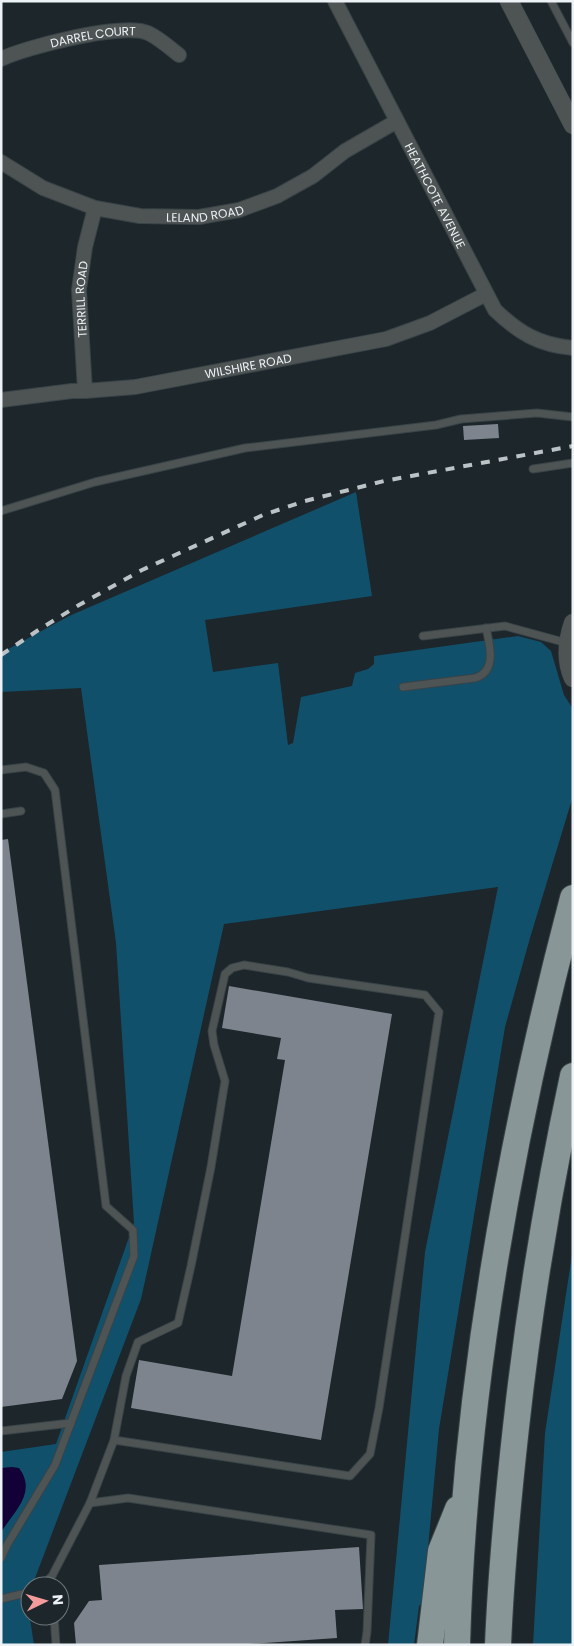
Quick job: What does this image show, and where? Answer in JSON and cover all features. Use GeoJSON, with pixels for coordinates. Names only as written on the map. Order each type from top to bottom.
{"type":"FeatureCollection","features":[{"type":"Feature","properties":{"kind":"highway"},"geometry":{"type":"LineString","coordinates":[[457,1645],[467,1485],[483,1341],[513,1156],[550,983],[573,898]]}},
{"type":"Feature","properties":{"kind":"highway"},"geometry":{"type":"LineString","coordinates":[[498,1645],[503,1554],[525,1345],[542,1237],[573,1076]]}},
{"type":"Feature","properties":{"kind":"highway"},"geometry":{"type":"LineString","coordinates":[[430,1645],[442,1551],[467,1485]]}},
{"type":"Feature","properties":{"kind":"street","name":"HEATHCOTE AVENUE"},"geometry":{"type":"LineString","coordinates":[[334,1],[495,310],[507,322],[525,335],[557,347],[573,348]]}},
{"type":"Feature","properties":{"kind":"street"},"geometry":{"type":"LineString","coordinates":[[509,1],[573,126]]}},
{"type":"Feature","properties":{"kind":"street","name":"DARREL COURT"},"geometry":{"type":"LineString","coordinates":[[1,59],[40,46],[129,29],[148,33],[179,55]]}},
{"type":"Feature","properties":{"kind":"street","name":"LELAND ROAD"},"geometry":{"type":"LineString","coordinates":[[1,162],[43,188],[95,208],[140,216],[199,217],[239,210],[277,196],[313,176],[345,151],[397,121]]}},
{"type":"Feature","properties":{"kind":"street","name":"TERRILL ROAD"},"geometry":{"type":"LineString","coordinates":[[85,391],[79,290],[85,247],[95,208]]}},
{"type":"Feature","properties":{"kind":"street","name":"WILSHIRE ROAD"},"geometry":{"type":"LineString","coordinates":[[1,400],[72,391],[135,387],[386,339],[430,323],[486,294]]}},
{"type":"Feature","properties":{"kind":"street"},"geometry":{"type":"LineString","coordinates":[[573,623],[568,643],[568,660],[573,678]]}},
{"type":"Feature","properties":{"kind":"lane"},"geometry":{"type":"LineString","coordinates":[[551,1],[573,43]]}},
{"type":"Feature","properties":{"kind":"lane"},"geometry":{"type":"LineString","coordinates":[[1,511],[95,482],[245,448],[436,425],[461,419],[537,413],[573,418]]}},
{"type":"Feature","properties":{"kind":"lane"},"geometry":{"type":"LineString","coordinates":[[533,470],[573,463]]}},
{"type":"Feature","properties":{"kind":"lane"},"geometry":{"type":"LineString","coordinates":[[422,636],[504,626],[568,643]]}},
{"type":"Feature","properties":{"kind":"lane"},"geometry":{"type":"LineString","coordinates":[[403,687],[475,678],[486,674],[490,658],[486,628]]}},
{"type":"Feature","properties":{"kind":"lane"},"geometry":{"type":"LineString","coordinates":[[1,770],[26,766],[44,773],[55,790],[106,1206],[133,1230],[134,1243],[134,1256],[55,1465],[1,1558]]}},
{"type":"Feature","properties":{"kind":"lane"},"geometry":{"type":"LineString","coordinates":[[1,814],[21,811]]}},
{"type":"Feature","properties":{"kind":"lane"},"geometry":{"type":"LineString","coordinates":[[52,1576],[90,1503],[114,1440],[126,1376],[138,1342],[178,1323],[198,1230],[225,1081],[214,1045],[212,1031],[225,974],[232,968],[244,965],[288,972],[308,978],[425,995],[439,1012],[379,1408],[370,1454],[350,1476],[114,1440]]}},
{"type":"Feature","properties":{"kind":"lane"},"geometry":{"type":"LineString","coordinates":[[1,1431],[70,1423]]}},
{"type":"Feature","properties":{"kind":"lane"},"geometry":{"type":"LineString","coordinates":[[90,1503],[128,1498],[371,1535],[365,1645]]}},
{"type":"Feature","properties":{"kind":"lane"},"geometry":{"type":"LineString","coordinates":[[1,1599],[20,1594]]}},
{"type":"Feature","properties":{"kind":"lane"},"geometry":{"type":"LineString","coordinates":[[55,1626],[56,1645]]}},
{"type":"Feature","properties":{"kind":"shaded area"},"geometry":{"type":"Polygon","coordinates":[[[356,492],[372,596],[205,620],[213,672],[278,663],[288,745],[293,743],[301,697],[352,686],[355,673],[368,669],[374,664],[374,656],[518,636],[541,642],[551,651],[564,695],[573,709],[573,796],[505,1027],[439,1429],[423,1602],[419,1606],[414,1645],[388,1645],[425,1252],[498,887],[224,924],[141,1299],[36,1576],[20,1576],[20,1626],[31,1626],[34,1645],[1,1645],[1,1452],[56,1444],[134,1223],[116,943],[81,688],[1,692],[1,653],[69,616],[356,492]]]}},
{"type":"Feature","properties":{"kind":"shaded area"},"geometry":{"type":"Polygon","coordinates":[[[573,1248],[573,1645],[533,1645],[545,1433],[573,1248]]]}},
{"type":"Feature","properties":{"kind":"shaded area"},"geometry":{"type":"Polygon","coordinates":[[[1,1468],[19,1468],[24,1477],[25,1493],[18,1509],[1,1532],[1,1468]]]}},
{"type":"Feature","properties":{"kind":"building"},"geometry":{"type":"Polygon","coordinates":[[[498,424],[499,438],[464,440],[463,426],[498,424]]]}},
{"type":"Feature","properties":{"kind":"building"},"geometry":{"type":"Polygon","coordinates":[[[8,839],[77,1361],[62,1399],[1,1407],[1,840],[8,839]]]}},
{"type":"Feature","properties":{"kind":"building"},"geometry":{"type":"Polygon","coordinates":[[[229,986],[392,1014],[321,1440],[131,1408],[139,1360],[232,1376],[285,1060],[277,1059],[281,1038],[222,1028],[229,986]]]}},
{"type":"Feature","properties":{"kind":"building"},"geometry":{"type":"Polygon","coordinates":[[[359,1547],[363,1609],[335,1610],[337,1638],[235,1645],[76,1645],[74,1623],[89,1601],[102,1600],[99,1565],[359,1547]]]}},
{"type":"Feature","properties":{"kind":"railway"},"geometry":{"type":"LineString","coordinates":[[1,655],[79,605],[142,570],[263,515],[305,501],[384,481],[573,446]]}}]}
